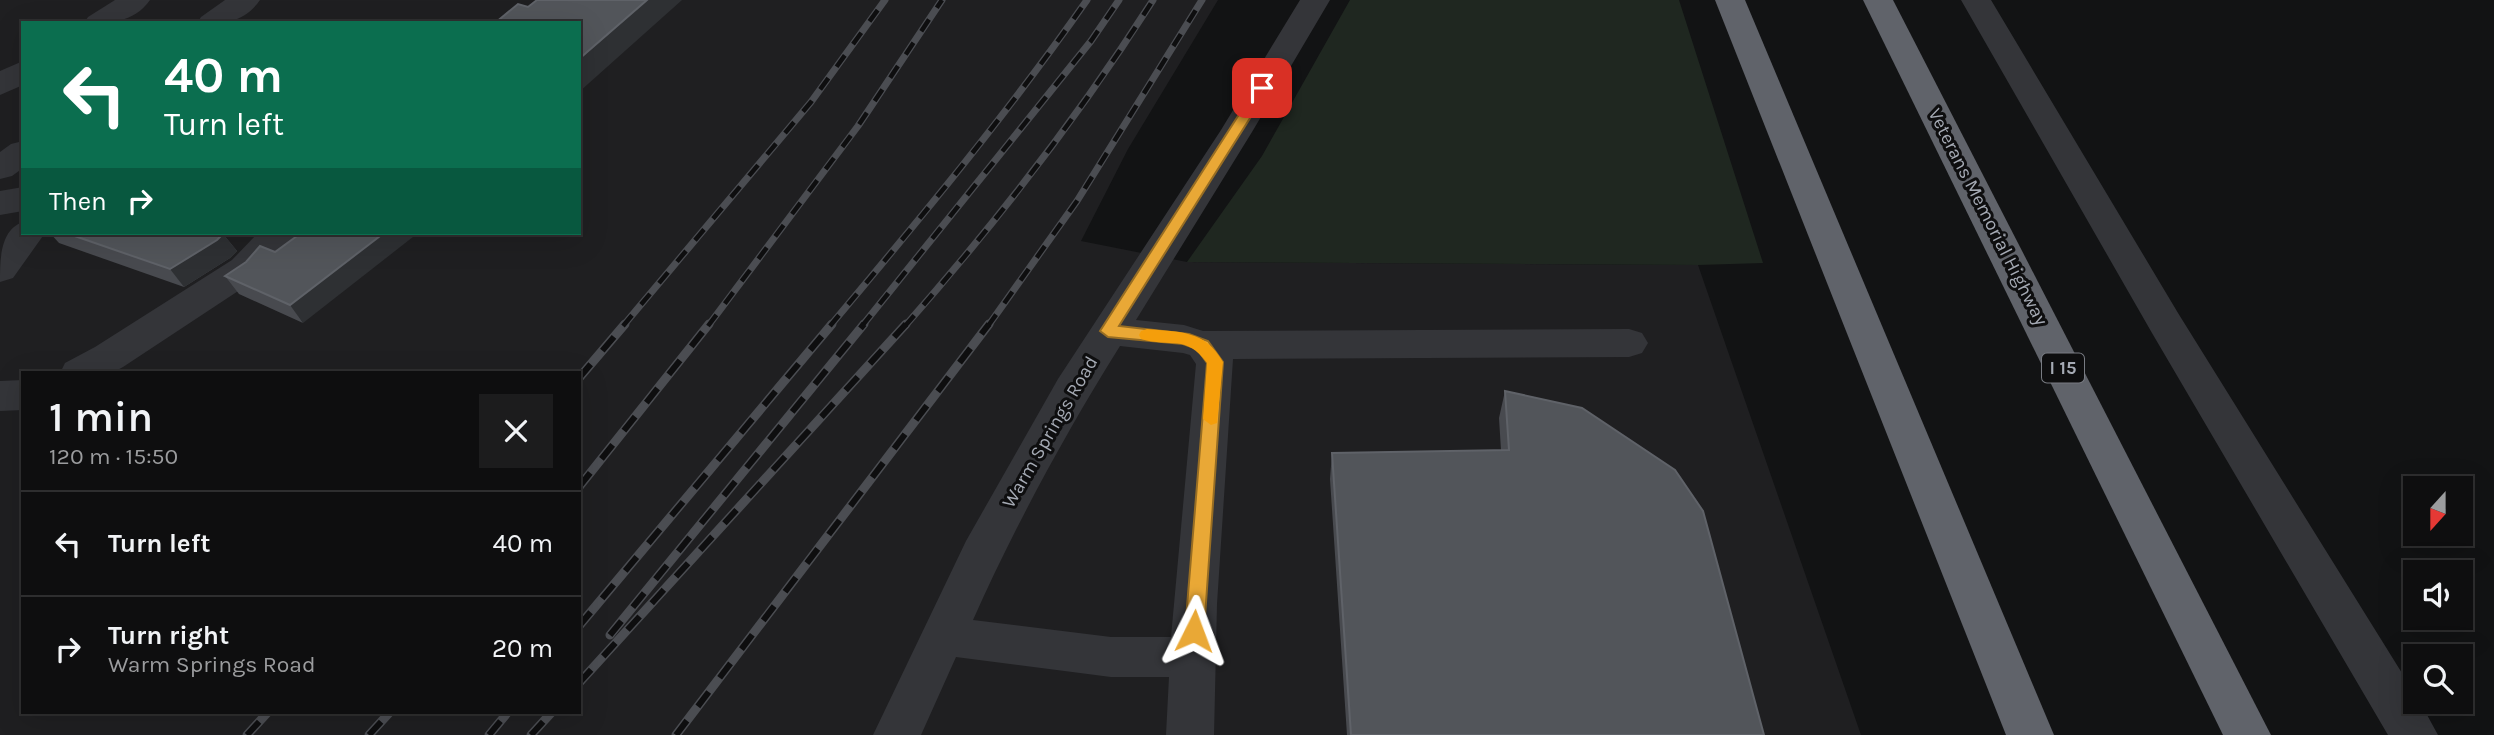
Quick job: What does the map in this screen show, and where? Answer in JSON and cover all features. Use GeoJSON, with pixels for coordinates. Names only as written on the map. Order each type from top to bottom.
{"type":"FeatureCollection","features":[{"type":"Feature","properties":{"kind":"highway"},"geometry":{"type":"LineString","coordinates":[[1730,0],[2029,735]]}},
{"type":"Feature","properties":{"kind":"highway","name":"Veterans Memorial Highway"},"geometry":{"type":"LineString","coordinates":[[1878,0],[2247,735]]}},
{"type":"Feature","properties":{"kind":"street"},"geometry":{"type":"LineString","coordinates":[[102,21],[135,0]]}},
{"type":"Feature","properties":{"kind":"street"},"geometry":{"type":"LineString","coordinates":[[215,21],[245,0]]}},
{"type":"Feature","properties":{"kind":"street","name":"Warm Springs Road"},"geometry":{"type":"LineString","coordinates":[[897,735],[981,554],[1108,331],[1236,132],[1315,0]]}},
{"type":"Feature","properties":{"kind":"street"},"geometry":{"type":"LineString","coordinates":[[1976,0],[2165,323],[2414,735]]}},
{"type":"Feature","properties":{"kind":"street"},"geometry":{"type":"LineString","coordinates":[[0,85],[21,72]]}},
{"type":"Feature","properties":{"kind":"street"},"geometry":{"type":"LineString","coordinates":[[0,168],[21,153]]}},
{"type":"Feature","properties":{"kind":"street"},"geometry":{"type":"LineString","coordinates":[[0,203],[21,200]]}},
{"type":"Feature","properties":{"kind":"street"},"geometry":{"type":"LineString","coordinates":[[0,270],[26,235]]}},
{"type":"Feature","properties":{"kind":"street"},"geometry":{"type":"LineString","coordinates":[[83,371],[108,358],[245,269],[277,235]]}},
{"type":"Feature","properties":{"kind":"street"},"geometry":{"type":"LineString","coordinates":[[1108,331],[1184,338],[1203,345],[1629,343]]}},
{"type":"Feature","properties":{"kind":"street"},"geometry":{"type":"LineString","coordinates":[[1190,735],[1193,657],[1215,362],[1203,345]]}},
{"type":"Feature","properties":{"kind":"street"},"geometry":{"type":"LineString","coordinates":[[0,396],[21,395]]}},
{"type":"Feature","properties":{"kind":"street"},"geometry":{"type":"LineString","coordinates":[[944,636],[1111,657],[1193,657]]}},
{"type":"Feature","properties":{"kind":"shaded area"},"geometry":{"type":"Polygon","coordinates":[[[0,0],[1218,0],[1128,149],[1081,241],[1187,262],[1698,265],[1861,735],[0,735],[0,0]]]}},
{"type":"Feature","properties":{"kind":"shaded area"},"geometry":{"type":"Polygon","coordinates":[[[1350,0],[1679,0],[1763,263],[1698,265],[1187,262],[1262,156],[1350,0]]]}},
{"type":"Feature","properties":{"kind":"building"},"geometry":{"type":"Polygon","coordinates":[[[537,0],[647,0],[581,57],[581,21],[497,21],[518,4],[528,7],[537,0]]]}},
{"type":"Feature","properties":{"kind":"building"},"geometry":{"type":"Polygon","coordinates":[[[72,235],[222,235],[170,269],[72,235]]]}},
{"type":"Feature","properties":{"kind":"building"},"geometry":{"type":"Polygon","coordinates":[[[298,235],[381,235],[290,305],[225,276],[246,262],[260,246],[275,252],[298,235]]]}},
{"type":"Feature","properties":{"kind":"building"},"geometry":{"type":"Polygon","coordinates":[[[1505,391],[1582,408],[1675,470],[1703,511],[1764,735],[1351,735],[1332,453],[1509,450],[1505,391]]]}},
{"type":"Feature","properties":{"kind":"railway"},"geometry":{"type":"LineString","coordinates":[[623,326],[811,102],[885,0]]}},
{"type":"Feature","properties":{"kind":"railway"},"geometry":{"type":"LineString","coordinates":[[708,326],[858,126],[942,0]]}},
{"type":"Feature","properties":{"kind":"railway"},"geometry":{"type":"LineString","coordinates":[[830,326],[994,125],[1087,0]]}},
{"type":"Feature","properties":{"kind":"railway"},"geometry":{"type":"LineString","coordinates":[[862,326],[1091,41],[1119,0]]}},
{"type":"Feature","properties":{"kind":"railway"},"geometry":{"type":"LineString","coordinates":[[905,326],[972,248],[1035,168],[1096,85],[1153,0]]}},
{"type":"Feature","properties":{"kind":"railway"},"geometry":{"type":"LineString","coordinates":[[988,326],[1077,201],[1202,0]]}},
{"type":"Feature","properties":{"kind":"railway"},"geometry":{"type":"LineString","coordinates":[[581,376],[625,324]]}},
{"type":"Feature","properties":{"kind":"railway"},"geometry":{"type":"LineString","coordinates":[[581,484],[709,324]]}},
{"type":"Feature","properties":{"kind":"railway"},"geometry":{"type":"LineString","coordinates":[[581,624],[832,324]]}},
{"type":"Feature","properties":{"kind":"railway"},"geometry":{"type":"LineString","coordinates":[[610,635],[864,324]]}},
{"type":"Feature","properties":{"kind":"railway"},"geometry":{"type":"LineString","coordinates":[[581,681],[906,324]]}},
{"type":"Feature","properties":{"kind":"railway"},"geometry":{"type":"LineString","coordinates":[[676,735],[989,324]]}},
{"type":"Feature","properties":{"kind":"railway"},"geometry":{"type":"LineString","coordinates":[[247,735],[266,714]]}},
{"type":"Feature","properties":{"kind":"railway"},"geometry":{"type":"LineString","coordinates":[[369,735],[388,714]]}},
{"type":"Feature","properties":{"kind":"railway"},"geometry":{"type":"LineString","coordinates":[[489,735],[506,714]]}},
{"type":"Feature","properties":{"kind":"railway"},"geometry":{"type":"LineString","coordinates":[[531,735],[550,714]]}},
{"type":"Feature","properties":{"kind":"slow traffic"},"geometry":{"type":"LineString","coordinates":[[1147,335],[1184,338],[1203,345],[1215,362],[1211,419]]}},
{"type":"Feature","properties":{"kind":"route"},"geometry":{"type":"LineString","coordinates":[[1194,631],[1215,362],[1203,345],[1184,338],[1108,331],[1262,88]]}}]}
